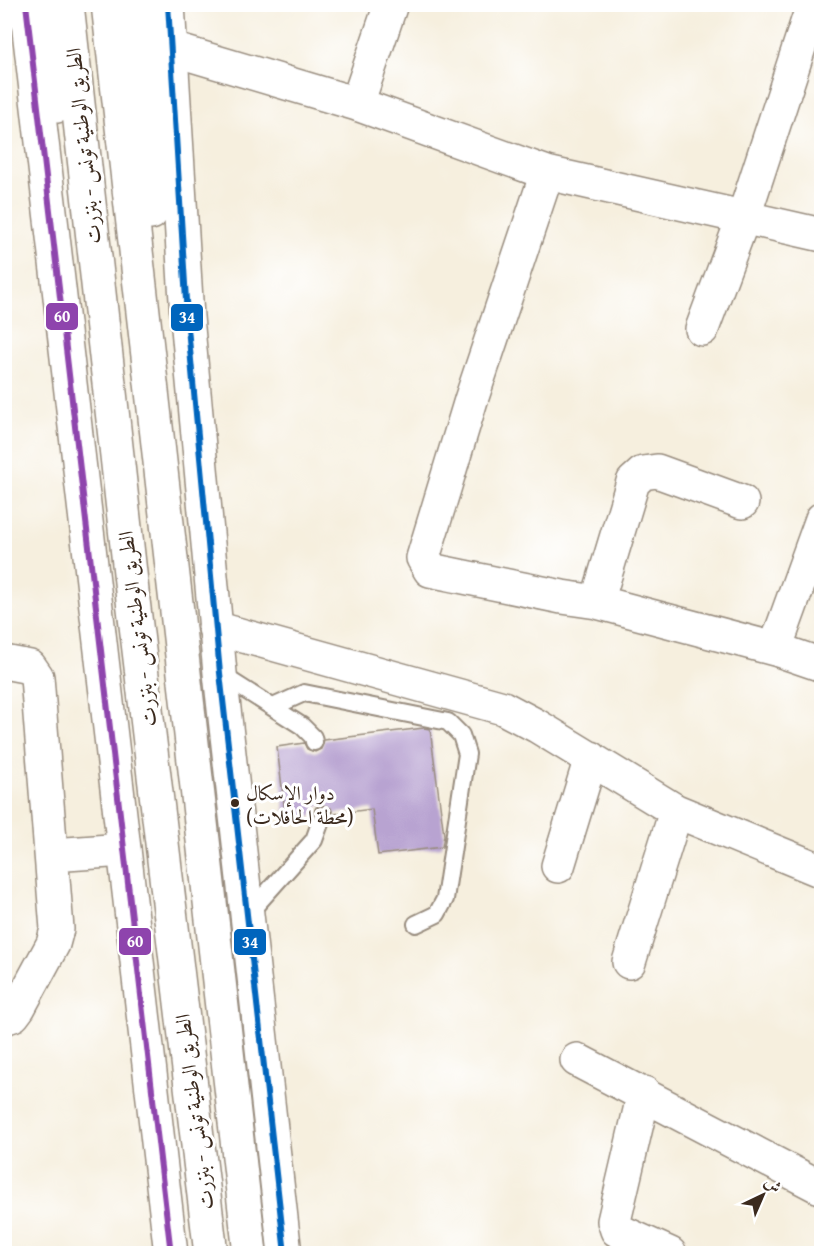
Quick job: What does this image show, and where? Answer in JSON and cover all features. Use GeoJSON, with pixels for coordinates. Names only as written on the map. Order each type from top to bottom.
{"type":"FeatureCollection","features":[{"type":"Feature","properties":{"kind":"main road"},"geometry":{"type":"LineString","coordinates":[[26,4],[171,1254]]}},
{"type":"Feature","properties":{"kind":"main road"},"geometry":{"type":"LineString","coordinates":[[41,4],[133,600]]}},
{"type":"Feature","properties":{"kind":"main road","name":"الطريق الوطنية تونس - بنزرت"},"geometry":{"type":"LineString","coordinates":[[67,4],[133,600],[211,1254]]}},
{"type":"Feature","properties":{"kind":"main road","name":"الطريق الوطنية تونس - بنزرت"},"geometry":{"type":"LineString","coordinates":[[108,4],[250,1254]]}},
{"type":"Feature","properties":{"kind":"main road"},"geometry":{"type":"LineString","coordinates":[[140,4],[149,132],[157,430]]}},
{"type":"Feature","properties":{"kind":"main road"},"geometry":{"type":"LineString","coordinates":[[168,4],[187,317],[215,628],[285,1254]]}},
{"type":"Feature","properties":{"kind":"main road"},"geometry":{"type":"LineString","coordinates":[[357,104],[391,4]]}},
{"type":"Feature","properties":{"kind":"main road"},"geometry":{"type":"LineString","coordinates":[[702,329],[744,216],[810,14]]}},
{"type":"Feature","properties":{"kind":"main road"},"geometry":{"type":"LineString","coordinates":[[172,50],[357,104],[546,173],[822,235]]}},
{"type":"Feature","properties":{"kind":"main road"},"geometry":{"type":"LineString","coordinates":[[546,173],[471,400],[423,558],[430,570],[561,597],[597,602],[775,649],[822,665]]}},
{"type":"Feature","properties":{"kind":"main road"},"geometry":{"type":"LineString","coordinates":[[597,602],[633,482],[643,472],[657,471],[742,502]]}},
{"type":"Feature","properties":{"kind":"main road"},"geometry":{"type":"LineString","coordinates":[[775,649],[822,519]]}},
{"type":"Feature","properties":{"kind":"main road"},"geometry":{"type":"LineString","coordinates":[[215,628],[502,708],[591,758],[676,811],[822,871]]}},
{"type":"Feature","properties":{"kind":"main road"},"geometry":{"type":"LineString","coordinates":[[4,662],[30,667],[37,677],[57,929],[53,944],[19,1007],[13,1015],[4,1018]]}},
{"type":"Feature","properties":{"kind":"main road"},"geometry":{"type":"LineString","coordinates":[[558,866],[591,758]]}},
{"type":"Feature","properties":{"kind":"main road"},"geometry":{"type":"LineString","coordinates":[[629,962],[676,811]]}},
{"type":"Feature","properties":{"kind":"main road"},"geometry":{"type":"LineString","coordinates":[[52,855],[124,850]]}},
{"type":"Feature","properties":{"kind":"main road"},"geometry":{"type":"LineString","coordinates":[[577,1060],[822,1188]]}},
{"type":"Feature","properties":{"kind":"main road"},"geometry":{"type":"LineString","coordinates":[[644,1094],[614,1221],[617,1230],[670,1254]]}},
{"type":"Feature","properties":{"kind":"lane"},"geometry":{"type":"LineString","coordinates":[[220,673],[302,726],[314,736],[314,742]]}},
{"type":"Feature","properties":{"kind":"lane"},"geometry":{"type":"LineString","coordinates":[[273,707],[303,693],[448,722],[461,735],[467,754],[445,899],[437,914],[416,924]]}},
{"type":"Feature","properties":{"kind":"lane"},"geometry":{"type":"LineString","coordinates":[[246,917],[314,840],[323,815]]}},
{"type":"Feature","properties":{"kind":"building"},"geometry":{"type":"Polygon","coordinates":[[[430,729],[444,835],[442,847],[378,855],[372,809],[333,814],[331,808],[322,805],[316,807],[311,817],[286,820],[277,747],[304,743],[307,749],[315,752],[321,749],[324,740],[430,729]]]}},
{"type":"Feature","properties":{"kind":"transit line","name":"60"},"geometry":{"type":"LineString","coordinates":[[26,4],[171,1254]]}},
{"type":"Feature","properties":{"kind":"transit line","name":"34"},"geometry":{"type":"LineString","coordinates":[[168,4],[187,317],[220,673],[285,1254]]}},
{"type":"Feature","properties":{"kind":"place","name":"دوار الإسكال (محطة الحافلات)"},"geometry":{"type":"Point","coordinates":[235,803]}}]}
